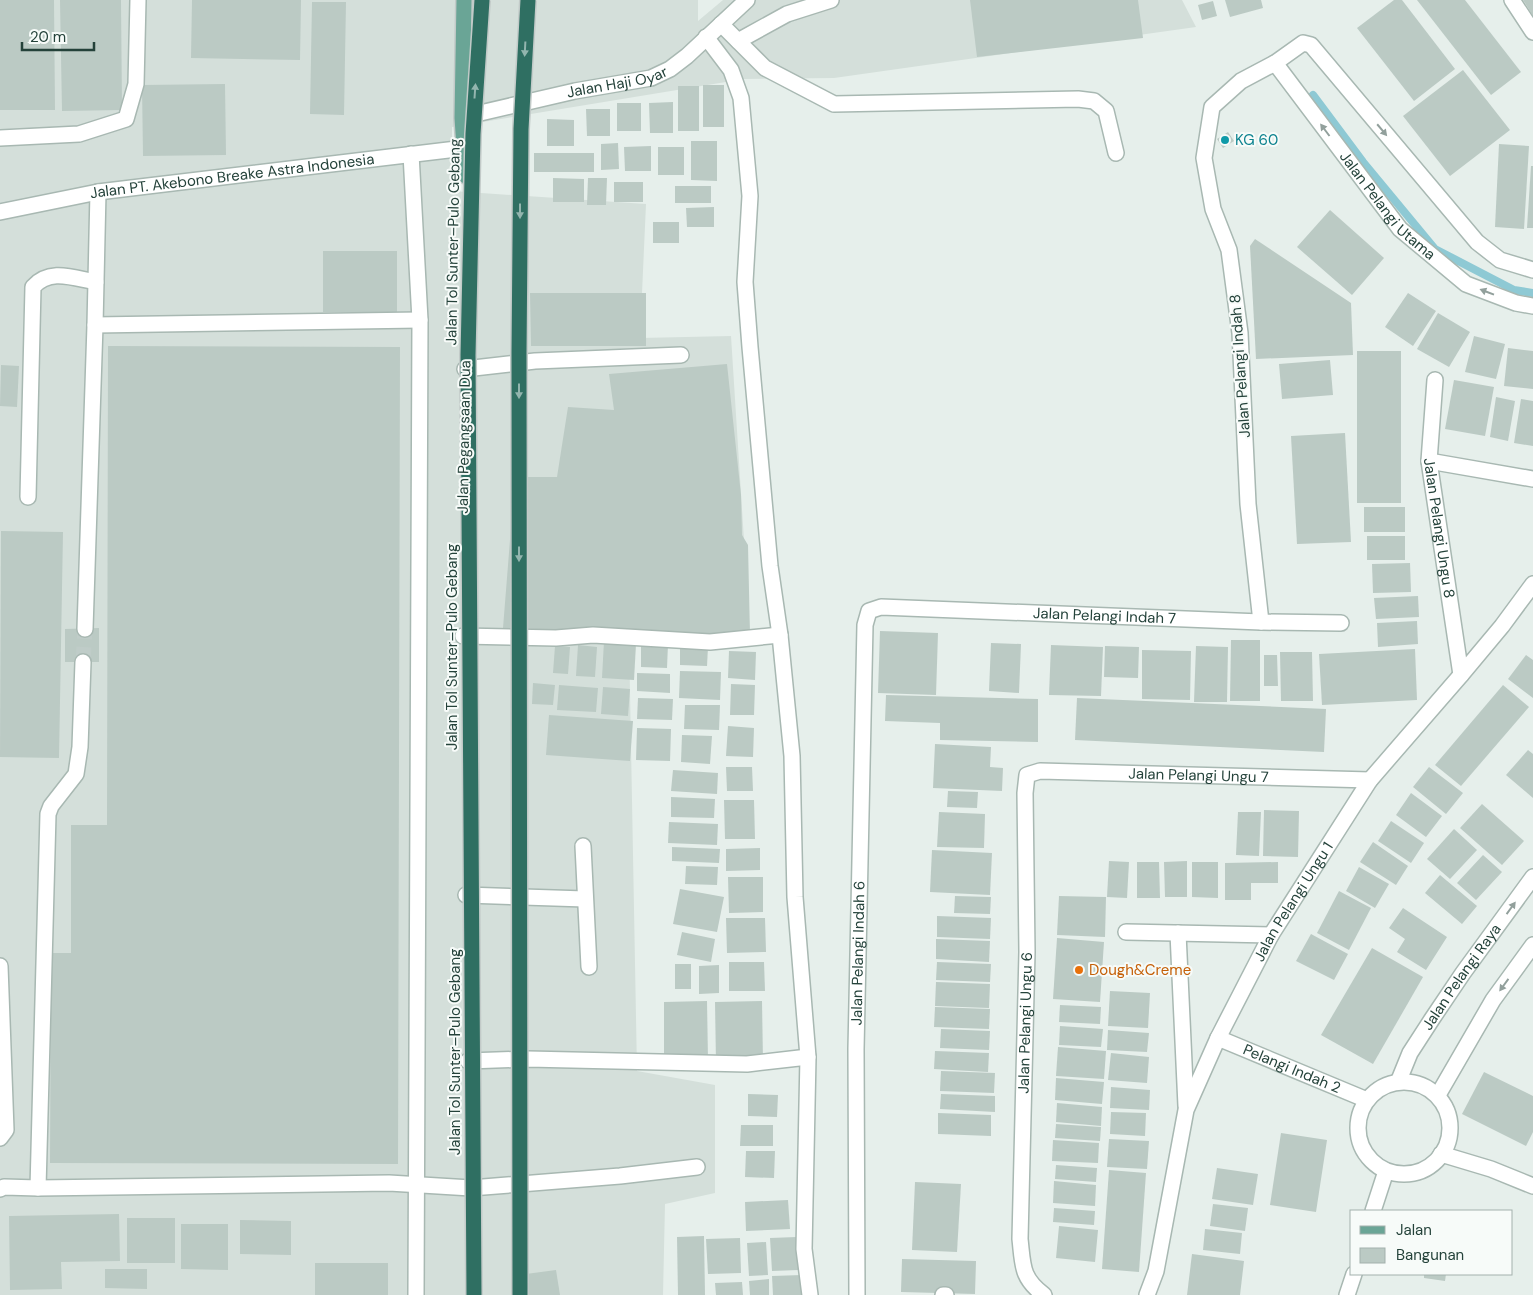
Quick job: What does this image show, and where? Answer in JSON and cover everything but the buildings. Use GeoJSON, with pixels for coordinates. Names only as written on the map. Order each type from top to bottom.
{"type":"FeatureCollection","features":[{"type":"Feature","properties":{"kind":"highway","name":"Jalan Tol Sunter–Pulo Gebang"},"geometry":{"type":"LineString","coordinates":[[473,1295],[468,355],[472,134],[482,0]]}},
{"type":"Feature","properties":{"kind":"highway"},"geometry":{"type":"LineString","coordinates":[[520,1295],[519,343],[521,129],[528,0]]}},
{"type":"Feature","properties":{"kind":"main road","name":"Jalan Pegangsaan Dua"},"geometry":{"type":"LineString","coordinates":[[464,0],[462,118],[467,196],[463,636],[473,1295]]}},
{"type":"Feature","properties":{"kind":"street"},"geometry":{"type":"LineString","coordinates":[[0,138],[79,134],[126,119],[136,84],[138,0]]}},
{"type":"Feature","properties":{"kind":"street","name":"Jalan Haji Oyar"},"geometry":{"type":"LineString","coordinates":[[462,118],[575,91],[650,78],[670,68],[687,56],[747,0]]}},
{"type":"Feature","properties":{"kind":"street"},"geometry":{"type":"LineString","coordinates":[[738,41],[787,14],[831,0]]}},
{"type":"Feature","properties":{"kind":"street"},"geometry":{"type":"LineString","coordinates":[[1512,0],[1533,32]]}},
{"type":"Feature","properties":{"kind":"street"},"geometry":{"type":"LineString","coordinates":[[721,24],[764,68],[834,104],[1078,99],[1094,101],[1106,111],[1116,153]]}},
{"type":"Feature","properties":{"kind":"street"},"geometry":{"type":"LineString","coordinates":[[706,37],[731,70],[741,98],[750,196],[745,292],[770,566],[780,635],[792,756],[795,897],[808,1057],[804,1249],[810,1295]]}},
{"type":"Feature","properties":{"kind":"street","name":"Jalan Pelangi Indah 8"},"geometry":{"type":"LineString","coordinates":[[1261,622],[1248,504],[1240,333],[1229,250],[1213,209],[1204,158],[1212,107],[1240,80],[1274,63],[1303,43],[1311,45],[1477,242],[1500,260],[1533,270]]}},
{"type":"Feature","properties":{"kind":"street","name":"Jalan Pelangi Utama"},"geometry":{"type":"LineString","coordinates":[[1274,63],[1400,229],[1466,284],[1516,303],[1533,306]]}},
{"type":"Feature","properties":{"kind":"street","name":"Jalan PT. Akebono Breake Astra Indonesia"},"geometry":{"type":"LineString","coordinates":[[0,212],[98,192],[465,148]]}},
{"type":"Feature","properties":{"kind":"street"},"geometry":{"type":"LineString","coordinates":[[411,154],[420,320],[416,1295]]}},
{"type":"Feature","properties":{"kind":"street"},"geometry":{"type":"LineString","coordinates":[[85,629],[98,192]]}},
{"type":"Feature","properties":{"kind":"street"},"geometry":{"type":"LineString","coordinates":[[28,497],[33,287],[40,279],[56,275],[96,282]]}},
{"type":"Feature","properties":{"kind":"street"},"geometry":{"type":"LineString","coordinates":[[95,325],[420,320]]}},
{"type":"Feature","properties":{"kind":"street"},"geometry":{"type":"LineString","coordinates":[[465,369],[535,361],[680,355]]}},
{"type":"Feature","properties":{"kind":"street","name":"Jalan Pelangi Ungu 8"},"geometry":{"type":"LineString","coordinates":[[1435,380],[1429,461],[1461,675]]}},
{"type":"Feature","properties":{"kind":"street"},"geometry":{"type":"LineString","coordinates":[[1429,461],[1533,479]]}},
{"type":"Feature","properties":{"kind":"street","name":"Jalan Pelangi Ungu 1"},"geometry":{"type":"LineString","coordinates":[[1147,1295],[1156,1271],[1186,1110],[1218,1038],[1271,935],[1370,780],[1461,675],[1533,584]]}},
{"type":"Feature","properties":{"kind":"street","name":"Jalan Pelangi Indah 7"},"geometry":{"type":"LineString","coordinates":[[869,612],[881,607],[1261,622],[1341,623]]}},
{"type":"Feature","properties":{"kind":"street","name":"Jalan Pelangi Indah 6"},"geometry":{"type":"LineString","coordinates":[[857,1295],[856,1048],[865,625],[869,612]]}},
{"type":"Feature","properties":{"kind":"street"},"geometry":{"type":"LineString","coordinates":[[463,636],[556,638],[593,635],[710,642],[780,635]]}},
{"type":"Feature","properties":{"kind":"street"},"geometry":{"type":"LineString","coordinates":[[38,1188],[48,814],[51,806],[76,774],[80,747],[83,662]]}},
{"type":"Feature","properties":{"kind":"street","name":"Jalan Pelangi Ungu 7"},"geometry":{"type":"LineString","coordinates":[[1027,775],[1040,771],[1370,780]]}},
{"type":"Feature","properties":{"kind":"street","name":"Jalan Pelangi Ungu 6"},"geometry":{"type":"LineString","coordinates":[[1027,775],[1025,793],[1027,952],[1020,1239],[1023,1270],[1032,1286],[1044,1295]]}},
{"type":"Feature","properties":{"kind":"street"},"geometry":{"type":"LineString","coordinates":[[584,846],[589,967]]}},
{"type":"Feature","properties":{"kind":"street","name":"Jalan Pelangi Raya"},"geometry":{"type":"LineString","coordinates":[[1399,1080],[1410,1053],[1463,972],[1533,877]]}},
{"type":"Feature","properties":{"kind":"street"},"geometry":{"type":"LineString","coordinates":[[466,895],[585,899]]}},
{"type":"Feature","properties":{"kind":"street"},"geometry":{"type":"LineString","coordinates":[[1126,932],[1271,935]]}},
{"type":"Feature","properties":{"kind":"street"},"geometry":{"type":"LineString","coordinates":[[1178,933],[1186,1110]]}},
{"type":"Feature","properties":{"kind":"street"},"geometry":{"type":"LineString","coordinates":[[1438,1095],[1493,1000],[1533,946]]}},
{"type":"Feature","properties":{"kind":"street"},"geometry":{"type":"LineString","coordinates":[[0,966],[6,1130],[0,1138]]}},
{"type":"Feature","properties":{"kind":"street","name":"Pelangi Indah 2"},"geometry":{"type":"LineString","coordinates":[[1218,1038],[1367,1100]]}},
{"type":"Feature","properties":{"kind":"street"},"geometry":{"type":"LineString","coordinates":[[468,1061],[528,1059],[747,1064],[808,1057]]}},
{"type":"Feature","properties":{"kind":"street"},"geometry":{"type":"LineString","coordinates":[[1399,1080],[1418,1084],[1438,1095],[1448,1113],[1450,1127],[1448,1141],[1442,1154],[1431,1165],[1417,1172],[1401,1174],[1386,1170],[1374,1163],[1364,1152],[1359,1140],[1357,1126],[1360,1112],[1367,1100],[1377,1090],[1399,1080]]}},
{"type":"Feature","properties":{"kind":"street"},"geometry":{"type":"LineString","coordinates":[[1442,1154],[1491,1169],[1533,1186]]}},
{"type":"Feature","properties":{"kind":"street"},"geometry":{"type":"LineString","coordinates":[[0,1189],[4,1187],[389,1183],[470,1188],[620,1176],[697,1167]]}},
{"type":"Feature","properties":{"kind":"street"},"geometry":{"type":"LineString","coordinates":[[1373,1210],[1386,1170]]}},
{"type":"Feature","properties":{"kind":"street"},"geometry":{"type":"LineString","coordinates":[[1347,1295],[1354,1275]]}},
{"type":"Feature","properties":{"kind":"shaded area"},"geometry":{"type":"Polygon","coordinates":[[[0,0],[698,0],[698,21],[723,0],[1182,0],[1196,27],[834,78],[744,79],[452,127],[452,191],[646,204],[640,338],[731,336],[750,635],[629,638],[637,1071],[715,1085],[715,1193],[665,1204],[663,1295],[0,1295],[0,0]]]}},
{"type":"Feature","properties":{"kind":"waterway"},"geometry":{"type":"LineString","coordinates":[[1313,95],[1363,162],[1435,249],[1514,290],[1533,293]]}},
{"type":"Feature","properties":{"kind":"tunnel"},"geometry":{"type":"LineString","coordinates":[[83,662],[85,629]]}},
{"type":"Feature","properties":{"kind":"place","name":"KG 60"},"geometry":{"type":"Point","coordinates":[1225,140]}},
{"type":"Feature","properties":{"kind":"place","name":"Dough&Creme"},"geometry":{"type":"Point","coordinates":[1079,970]}}]}
